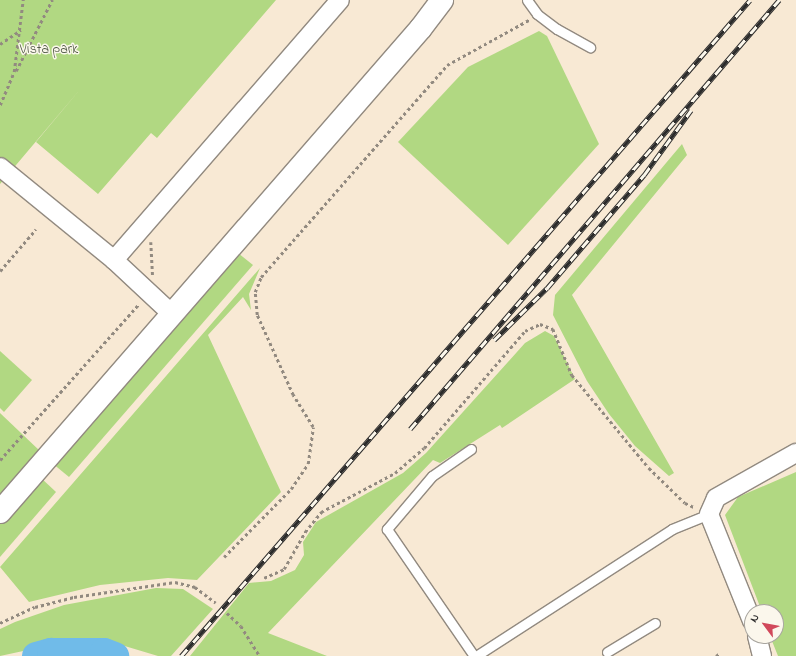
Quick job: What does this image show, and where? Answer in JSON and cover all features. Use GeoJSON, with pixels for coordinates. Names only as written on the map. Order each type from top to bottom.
{"type":"FeatureCollection","features":[{"type":"Feature","properties":{"kind":"street"},"geometry":{"type":"LineString","coordinates":[[114,260],[340,0]]}},
{"type":"Feature","properties":{"kind":"street"},"geometry":{"type":"LineString","coordinates":[[0,512],[442,0]]}},
{"type":"Feature","properties":{"kind":"street"},"geometry":{"type":"LineString","coordinates":[[0,167],[114,260],[172,314]]}},
{"type":"Feature","properties":{"kind":"street"},"geometry":{"type":"LineString","coordinates":[[745,604],[710,514],[716,498],[796,453]]}},
{"type":"Feature","properties":{"kind":"street"},"geometry":{"type":"LineString","coordinates":[[759,644],[762,656]]}},
{"type":"Feature","properties":{"kind":"lane"},"geometry":{"type":"LineString","coordinates":[[527,0],[537,14],[590,47]]}},
{"type":"Feature","properties":{"kind":"lane"},"geometry":{"type":"LineString","coordinates":[[471,449],[432,476],[387,529],[475,656],[672,529],[710,514]]}},
{"type":"Feature","properties":{"kind":"lane"},"geometry":{"type":"LineString","coordinates":[[607,652],[655,623]]}},
{"type":"Feature","properties":{"kind":"path"},"geometry":{"type":"LineString","coordinates":[[14,72],[21,30],[23,0]]}},
{"type":"Feature","properties":{"kind":"path"},"geometry":{"type":"LineString","coordinates":[[0,105],[14,72],[52,0]]}},
{"type":"Feature","properties":{"kind":"path"},"geometry":{"type":"LineString","coordinates":[[224,557],[291,489],[308,464],[313,427],[293,395],[257,315],[255,292],[261,277],[447,64],[521,26],[537,14]]}},
{"type":"Feature","properties":{"kind":"path"},"geometry":{"type":"LineString","coordinates":[[0,44],[21,30]]}},
{"type":"Feature","properties":{"kind":"path"},"geometry":{"type":"LineString","coordinates":[[0,94],[3,97]]}},
{"type":"Feature","properties":{"kind":"path"},"geometry":{"type":"LineString","coordinates":[[0,271],[36,229]]}},
{"type":"Feature","properties":{"kind":"path"},"geometry":{"type":"LineString","coordinates":[[0,460],[148,292],[154,270],[153,236]]}},
{"type":"Feature","properties":{"kind":"path"},"geometry":{"type":"LineString","coordinates":[[264,578],[284,569],[304,532],[321,512],[395,472],[424,448],[525,332],[540,324],[553,329],[572,375],[649,468],[685,502],[710,514]]}},
{"type":"Feature","properties":{"kind":"path"},"geometry":{"type":"LineString","coordinates":[[0,623],[35,607],[74,597],[175,582],[195,587],[216,603]]}},
{"type":"Feature","properties":{"kind":"path"},"geometry":{"type":"LineString","coordinates":[[227,613],[241,626],[260,656]]}},
{"type":"Feature","properties":{"kind":"path"},"geometry":{"type":"LineString","coordinates":[[716,656],[720,653]]}},
{"type":"Feature","properties":{"kind":"green space","name":"Vista park"},"geometry":{"type":"Polygon","coordinates":[[[0,0],[276,0],[157,138],[151,133],[98,194],[36,142],[82,87],[0,184],[0,0]]]}},
{"type":"Feature","properties":{"kind":"green space"},"geometry":{"type":"Polygon","coordinates":[[[539,31],[547,36],[599,144],[508,245],[398,142],[468,67],[539,31]]]}},
{"type":"Feature","properties":{"kind":"green space"},"geometry":{"type":"Polygon","coordinates":[[[682,144],[687,155],[572,295],[674,473],[669,476],[635,446],[609,414],[587,381],[553,315],[555,295],[682,144]]]}},
{"type":"Feature","properties":{"kind":"green space"},"geometry":{"type":"Polygon","coordinates":[[[238,253],[253,265],[69,477],[52,463],[238,253]]]}},
{"type":"Feature","properties":{"kind":"green space"},"geometry":{"type":"Polygon","coordinates":[[[260,268],[249,294],[251,310],[243,297],[208,335],[281,492],[197,580],[168,578],[100,585],[29,602],[0,567],[260,268]]]}},
{"type":"Feature","properties":{"kind":"green space"},"geometry":{"type":"Polygon","coordinates":[[[545,331],[554,336],[575,379],[502,428],[500,425],[440,463],[433,460],[268,633],[327,656],[190,656],[249,583],[271,581],[295,570],[304,555],[303,542],[316,522],[403,473],[426,453],[525,343],[545,331]]]}},
{"type":"Feature","properties":{"kind":"green space"},"geometry":{"type":"Polygon","coordinates":[[[0,351],[32,380],[4,412],[0,408],[0,351]]]}},
{"type":"Feature","properties":{"kind":"green space"},"geometry":{"type":"Polygon","coordinates":[[[0,413],[41,452],[0,499],[0,413]]]}},
{"type":"Feature","properties":{"kind":"green space"},"geometry":{"type":"Polygon","coordinates":[[[796,472],[796,656],[778,656],[773,644],[784,644],[784,604],[759,604],[725,515],[738,497],[796,472]]]}},
{"type":"Feature","properties":{"kind":"green space"},"geometry":{"type":"Polygon","coordinates":[[[40,477],[56,492],[0,557],[0,524],[40,477]]]}},
{"type":"Feature","properties":{"kind":"green space"},"geometry":{"type":"Polygon","coordinates":[[[156,588],[183,589],[213,609],[171,656],[158,656],[108,641],[65,642],[0,656],[0,629],[15,622],[64,605],[156,588]]]}},
{"type":"Feature","properties":{"kind":"waterway"},"geometry":{"type":"LineString","coordinates":[[36,656],[51,652],[104,652],[115,656]]}},
{"type":"Feature","properties":{"kind":"railway"},"geometry":{"type":"LineString","coordinates":[[181,656],[750,0]]}},
{"type":"Feature","properties":{"kind":"railway"},"geometry":{"type":"LineString","coordinates":[[410,429],[779,0]]}},
{"type":"Feature","properties":{"kind":"railway"},"geometry":{"type":"LineString","coordinates":[[494,340],[547,288],[644,175],[691,110]]}}]}
